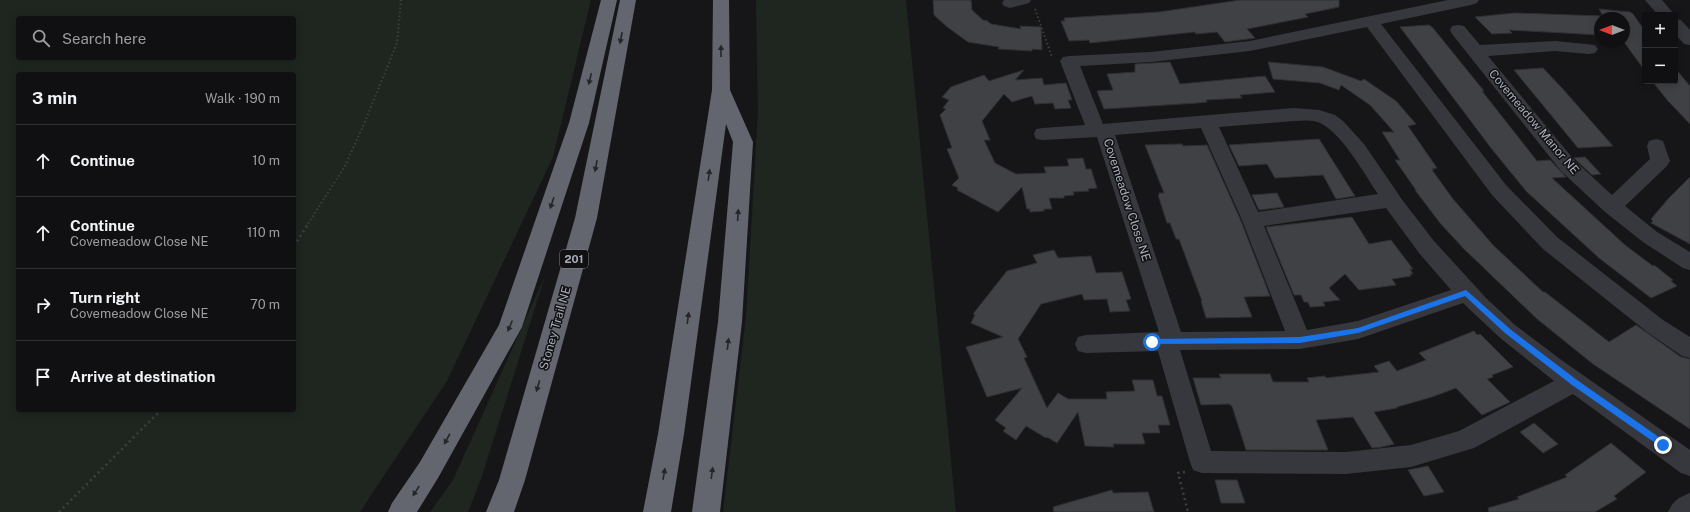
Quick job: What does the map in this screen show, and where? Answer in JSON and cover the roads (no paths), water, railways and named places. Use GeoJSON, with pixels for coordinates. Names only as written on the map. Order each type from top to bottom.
{"type":"FeatureCollection","features":[{"type":"Feature","properties":{"kind":"highway"},"geometry":{"type":"LineString","coordinates":[[402,512],[429,470],[510,327],[579,123],[609,0]]}},
{"type":"Feature","properties":{"kind":"highway","name":"Stoney Trail NE"},"geometry":{"type":"LineString","coordinates":[[500,512],[514,472],[586,218],[628,0]]}},
{"type":"Feature","properties":{"kind":"highway"},"geometry":{"type":"LineString","coordinates":[[657,512],[671,434],[721,90],[721,0]]}},
{"type":"Feature","properties":{"kind":"highway"},"geometry":{"type":"LineString","coordinates":[[706,512],[730,322],[743,142],[721,90]]}},
{"type":"Feature","properties":{"kind":"street"},"geometry":{"type":"LineString","coordinates":[[1043,134],[1100,130],[1069,61],[1151,57],[1250,46],[1471,0]]}},
{"type":"Feature","properties":{"kind":"street"},"geometry":{"type":"LineString","coordinates":[[1653,0],[1664,12]]}},
{"type":"Feature","properties":{"kind":"street"},"geometry":{"type":"LineString","coordinates":[[1370,20],[1499,190],[1550,243],[1655,326],[1690,349]]}},
{"type":"Feature","properties":{"kind":"street"},"geometry":{"type":"LineString","coordinates":[[1678,27],[1690,40]]}},
{"type":"Feature","properties":{"kind":"street","name":"Covemeadow Manor NE"},"geometry":{"type":"LineString","coordinates":[[1458,30],[1568,166],[1612,207],[1650,237],[1690,262]]}},
{"type":"Feature","properties":{"kind":"street","name":"Covemeadow Manor NE"},"geometry":{"type":"LineString","coordinates":[[1476,51],[1555,46],[1589,50]]}},
{"type":"Feature","properties":{"kind":"street","name":"Covemeadow Close NE"},"geometry":{"type":"LineString","coordinates":[[1574,382],[1465,440],[1411,456],[1346,463],[1202,462],[1169,341],[1100,130],[1292,114],[1327,118],[1339,127],[1360,154],[1390,200],[1430,252],[1466,293],[1507,331],[1574,382],[1690,465]]}},
{"type":"Feature","properties":{"kind":"street"},"geometry":{"type":"LineString","coordinates":[[1207,121],[1252,220],[1300,340]]}},
{"type":"Feature","properties":{"kind":"street"},"geometry":{"type":"LineString","coordinates":[[1612,207],[1660,161],[1656,146]]}},
{"type":"Feature","properties":{"kind":"street"},"geometry":{"type":"LineString","coordinates":[[1252,220],[1390,200]]}},
{"type":"Feature","properties":{"kind":"street"},"geometry":{"type":"LineString","coordinates":[[1086,344],[1169,341],[1300,340],[1358,330],[1466,293]]}},
{"type":"Feature","properties":{"kind":"street"},"geometry":{"type":"LineString","coordinates":[[1681,512],[1690,505]]}}]}
